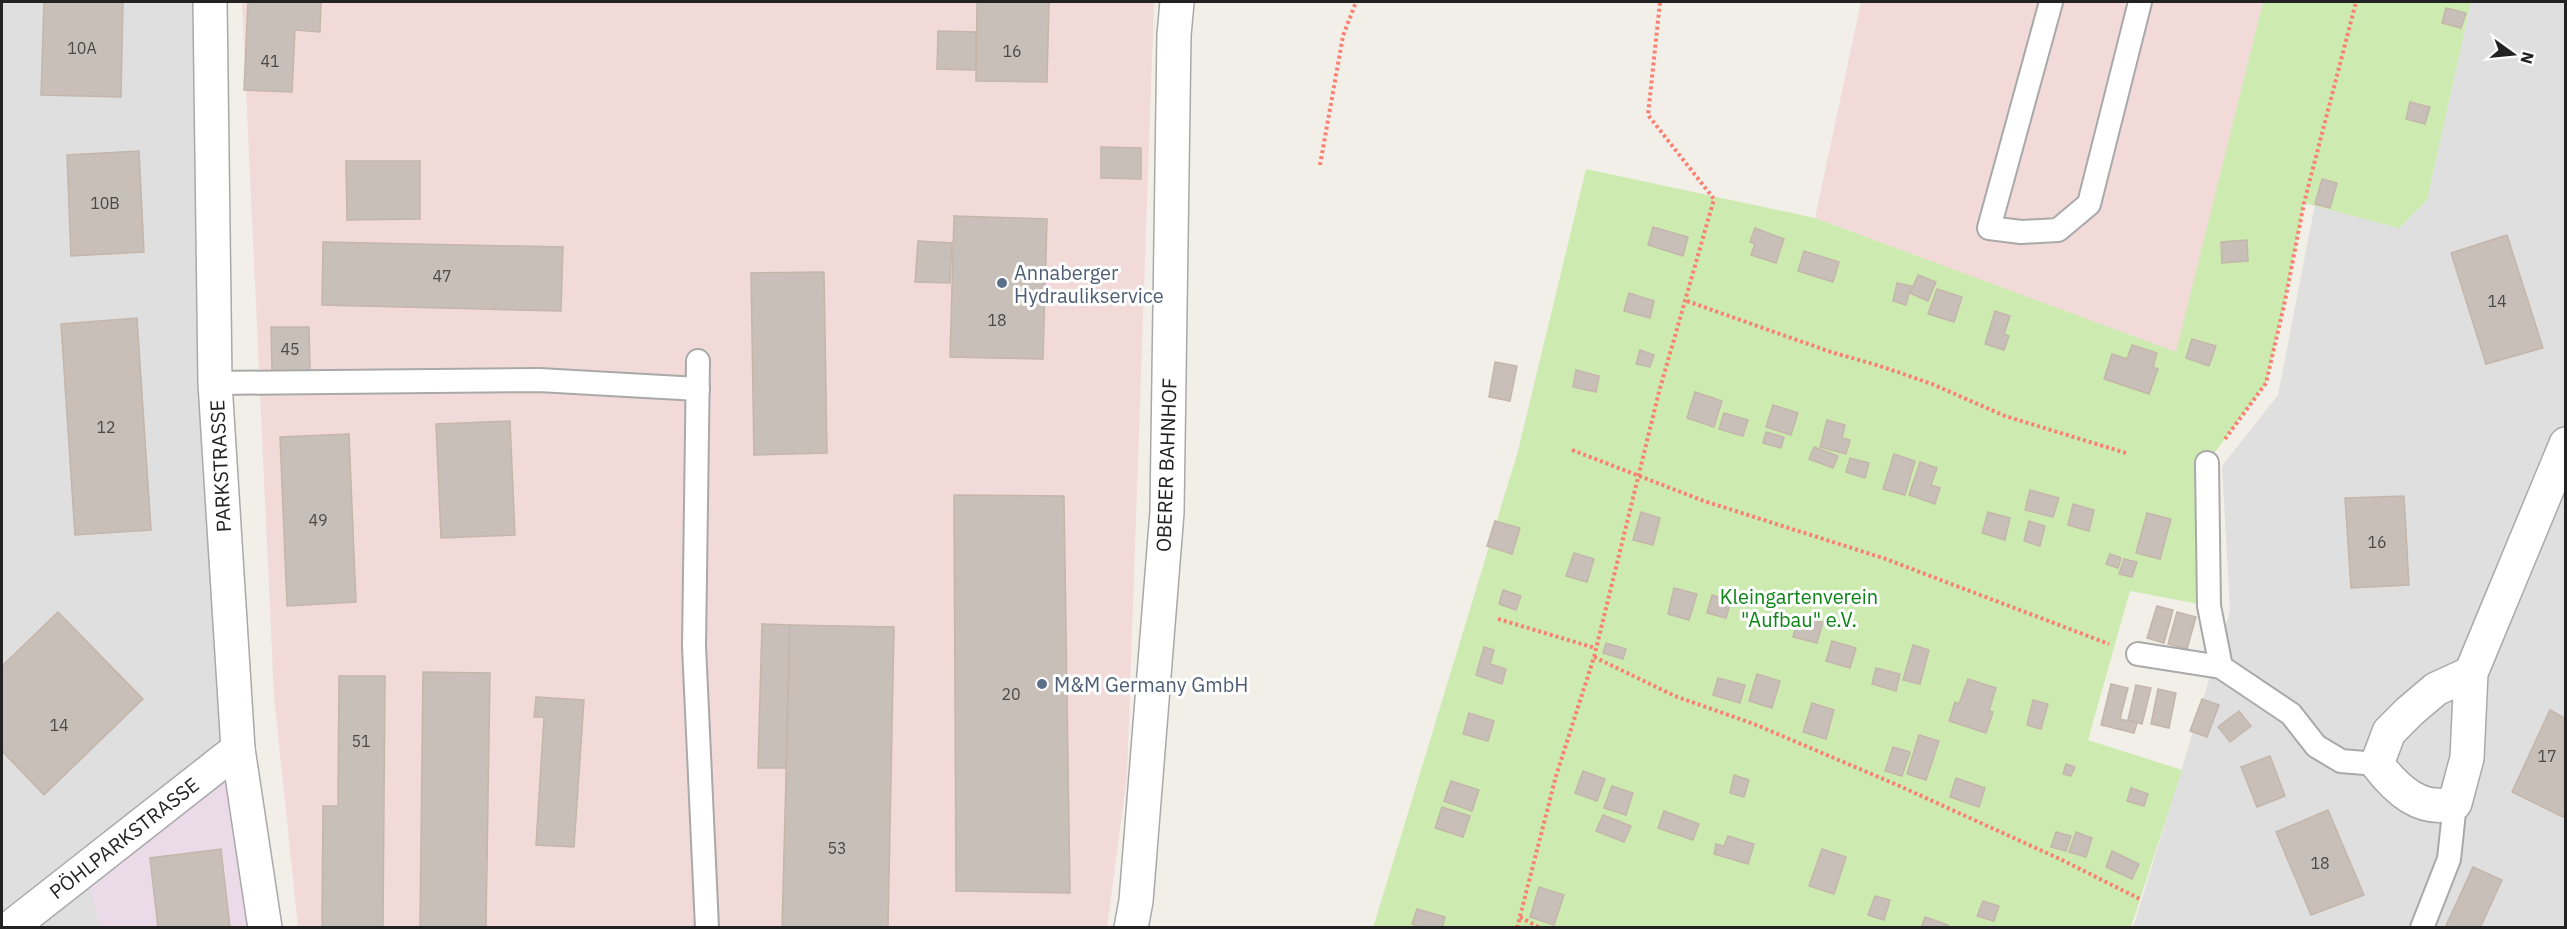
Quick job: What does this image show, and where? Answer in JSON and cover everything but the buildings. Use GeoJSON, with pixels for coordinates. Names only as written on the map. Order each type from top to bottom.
{"type":"FeatureCollection","features":[{"type":"Feature","properties":{"kind":"street","name":"PARKSTRASSE"},"geometry":{"type":"LineString","coordinates":[[210,2],[215,383],[238,749],[265,927]]}},
{"type":"Feature","properties":{"kind":"street","name":"OBERER BAHNHOF"},"geometry":{"type":"LineString","coordinates":[[1131,927],[1136,901],[1167,512],[1174,35],[1177,2]]}},
{"type":"Feature","properties":{"kind":"street"},"geometry":{"type":"LineString","coordinates":[[2471,673],[2436,689],[2389,732],[2377,764],[2391,782],[2421,803],[2439,808],[2455,803],[2467,758],[2471,673],[2565,444]]}},
{"type":"Feature","properties":{"kind":"street","name":"PÖHLPARKSTRASSE"},"geometry":{"type":"LineString","coordinates":[[10,927],[238,749]]}},
{"type":"Feature","properties":{"kind":"lane"},"geometry":{"type":"LineString","coordinates":[[2051,2],[1989,228],[2020,232],[2058,230],[2089,204],[2140,2]]}},
{"type":"Feature","properties":{"kind":"lane"},"geometry":{"type":"LineString","coordinates":[[698,362],[694,646],[707,927]]}},
{"type":"Feature","properties":{"kind":"lane"},"geometry":{"type":"LineString","coordinates":[[215,383],[539,380],[698,389]]}},
{"type":"Feature","properties":{"kind":"lane"},"geometry":{"type":"LineString","coordinates":[[2207,463],[2209,606],[2221,667]]}},
{"type":"Feature","properties":{"kind":"lane"},"geometry":{"type":"LineString","coordinates":[[2138,654],[2221,667],[2291,714],[2316,746],[2341,761],[2377,764]]}},
{"type":"Feature","properties":{"kind":"lane"},"geometry":{"type":"LineString","coordinates":[[2422,927],[2449,859],[2455,803]]}},
{"type":"Feature","properties":{"kind":"path"},"geometry":{"type":"LineString","coordinates":[[1320,165],[1343,36],[1356,2]]}},
{"type":"Feature","properties":{"kind":"path"},"geometry":{"type":"LineString","coordinates":[[1517,927],[1556,776],[1594,657],[1659,392],[1687,301],[1714,200],[1648,115],[1660,2]]}},
{"type":"Feature","properties":{"kind":"path"},"geometry":{"type":"LineString","coordinates":[[2207,463],[2266,383],[2304,202],[2356,2]]}},
{"type":"Feature","properties":{"kind":"path"},"geometry":{"type":"LineString","coordinates":[[1687,301],[1831,352],[1932,384],[2005,416],[2126,453]]}},
{"type":"Feature","properties":{"kind":"path"},"geometry":{"type":"LineString","coordinates":[[1572,450],[1704,501],[1883,558],[2138,654]]}},
{"type":"Feature","properties":{"kind":"path"},"geometry":{"type":"LineString","coordinates":[[1498,619],[1595,648]]}},
{"type":"Feature","properties":{"kind":"path"},"geometry":{"type":"LineString","coordinates":[[1594,657],[1675,696],[1754,724],[1895,784],[2061,859],[2140,899]]}},
{"type":"Feature","properties":{"kind":"path"},"geometry":{"type":"LineString","coordinates":[[1520,917],[1540,927]]}},
{"type":"Feature","properties":{"kind":"shaded area"},"geometry":{"type":"Polygon","coordinates":[[[2,2],[210,2],[215,383],[265,927],[2,928],[2,2]]]}},
{"type":"Feature","properties":{"kind":"shaded area"},"geometry":{"type":"Polygon","coordinates":[[[242,2],[1154,2],[1127,776],[1107,927],[298,927],[274,696],[242,2]]]}},
{"type":"Feature","properties":{"kind":"shaded area"},"geometry":{"type":"Polygon","coordinates":[[[1861,2],[2263,2],[2176,353],[1815,218],[1861,2]]]}},
{"type":"Feature","properties":{"kind":"shaded area"},"geometry":{"type":"Polygon","coordinates":[[[2471,2],[2565,2],[2565,927],[2133,928],[2230,611],[2222,466],[2278,395],[2315,204],[2427,200],[2471,2]]]}},
{"type":"Feature","properties":{"kind":"shaded area"},"geometry":{"type":"Polygon","coordinates":[[[223,767],[250,927],[100,927],[86,874],[223,767]]]}},
{"type":"Feature","properties":{"kind":"green space","name":"Kleingartenverein \"Aufbau\" e.V."},"geometry":{"type":"Polygon","coordinates":[[[2263,2],[2471,2],[2427,200],[2399,228],[2304,203],[2266,383],[2207,463],[2209,606],[2130,591],[2088,740],[2182,770],[2131,927],[1373,928],[1518,451],[1586,169],[1815,218],[2176,352],[2263,2]]]}},
{"type":"Feature","properties":{"kind":"place","name":"Annaberger Hydraulikservice"},"geometry":{"type":"Point","coordinates":[1002,283]}},
{"type":"Feature","properties":{"kind":"place","name":"M&M Germany GmbH"},"geometry":{"type":"Point","coordinates":[1042,684]}}]}
